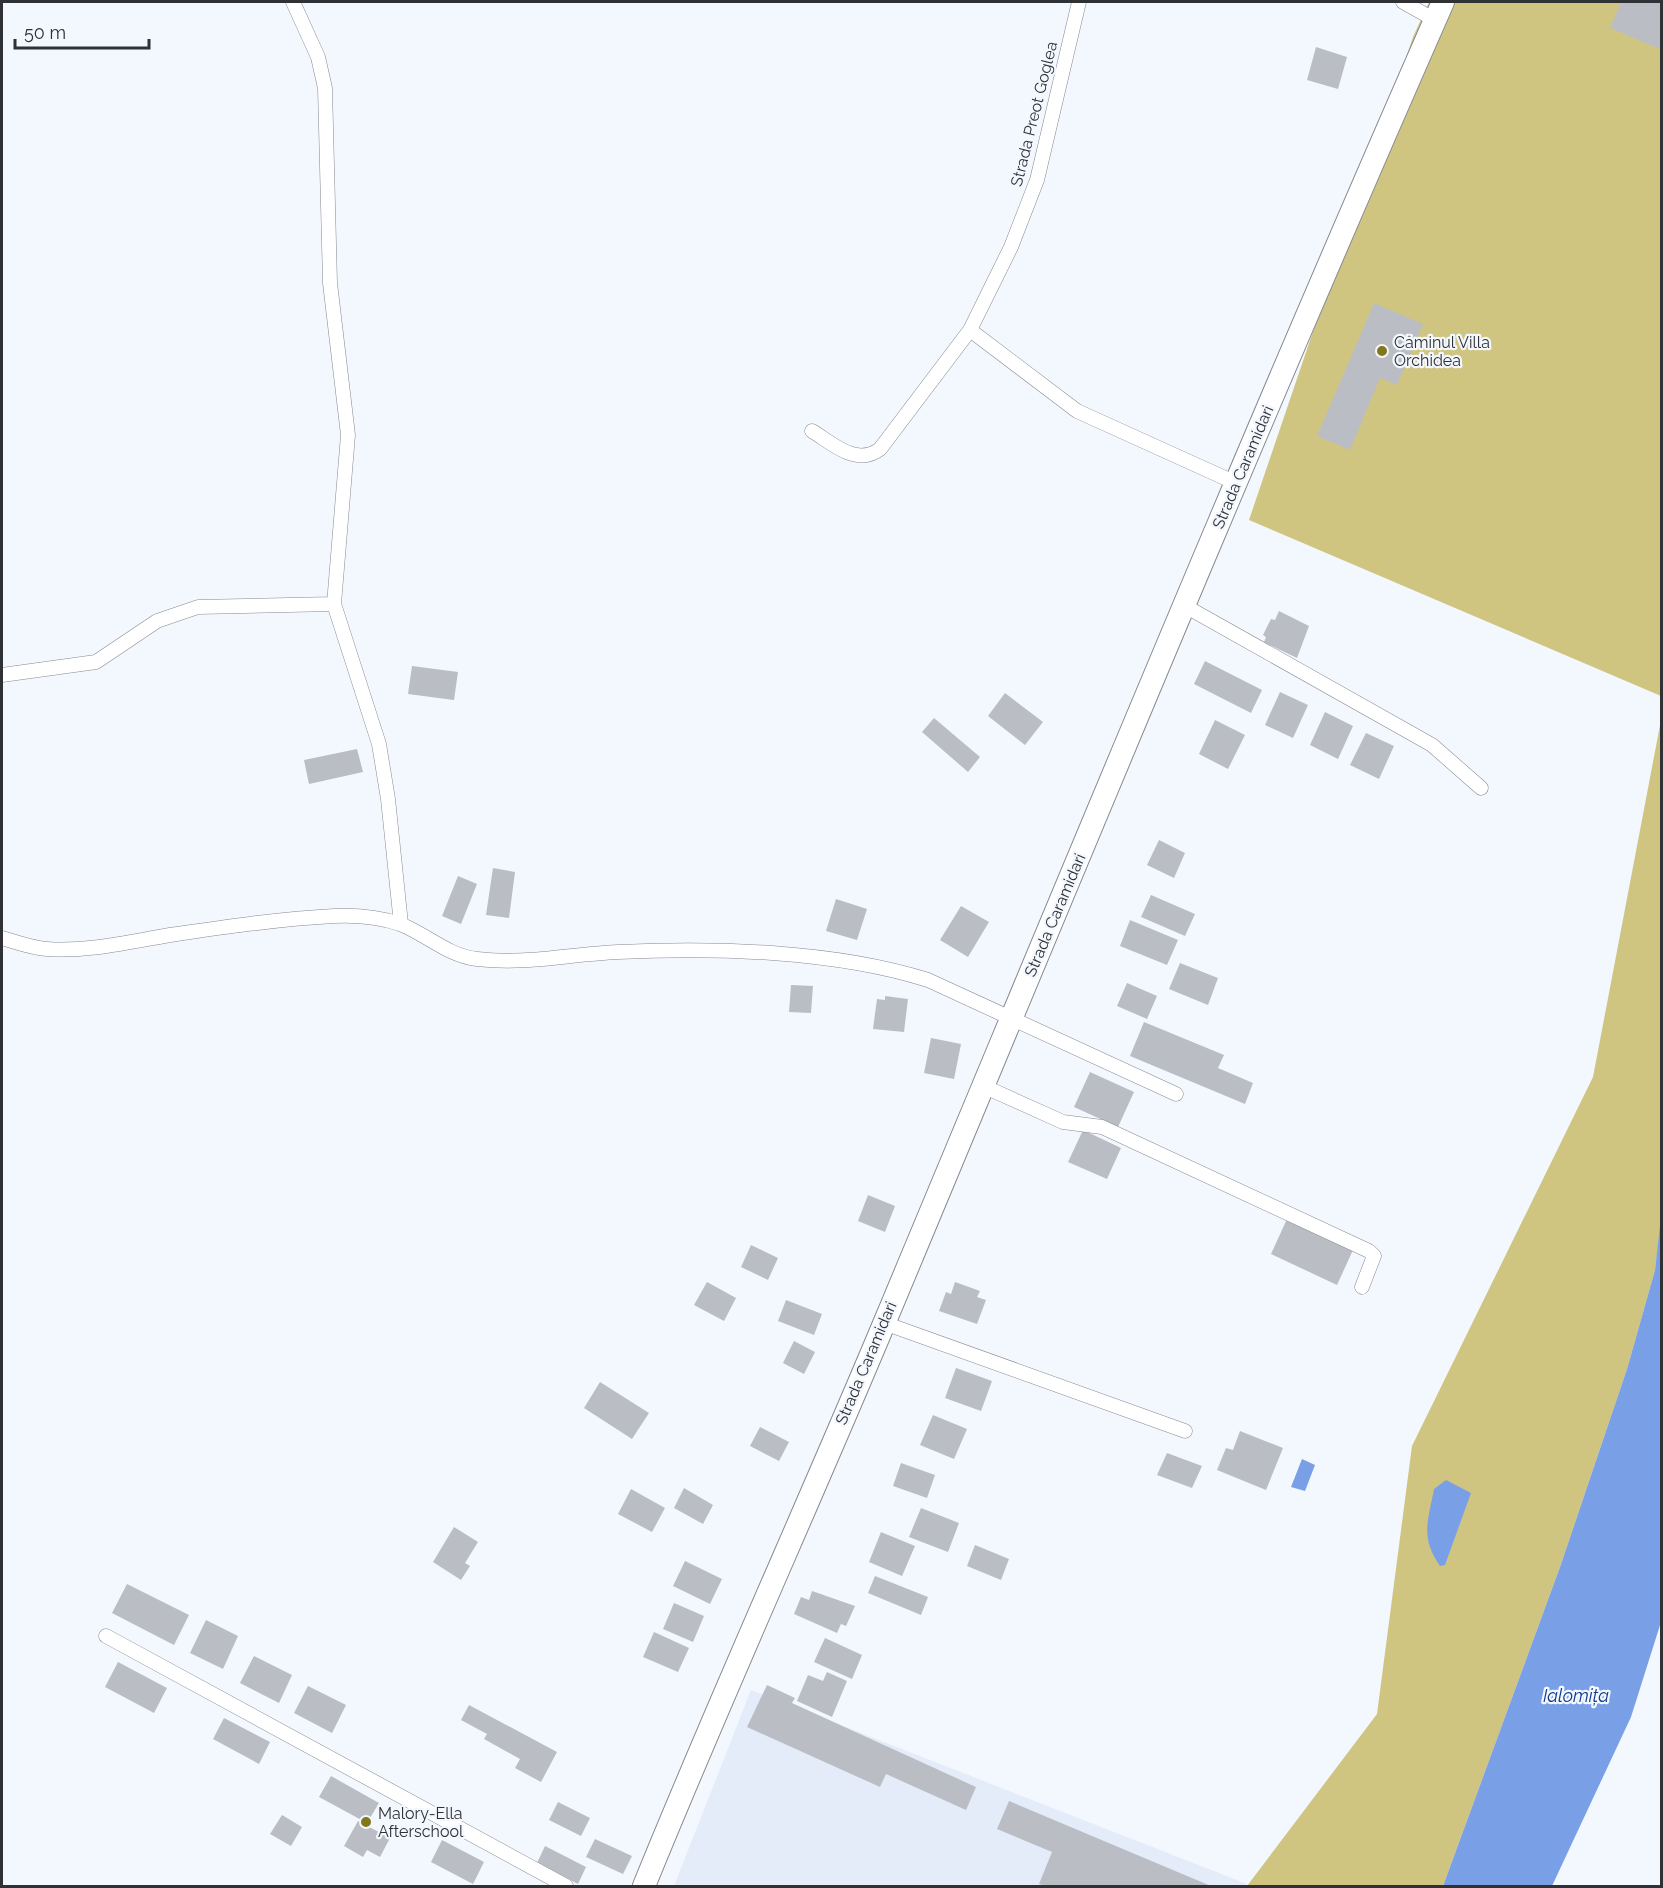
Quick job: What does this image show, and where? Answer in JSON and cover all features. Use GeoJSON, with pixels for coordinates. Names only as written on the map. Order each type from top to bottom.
{"type":"FeatureCollection","features":[{"type":"Feature","properties":{"kind":"main road","name":"Strada Caramidari"},"geometry":{"type":"LineString","coordinates":[[644,1887],[884,1323],[1236,483],[1438,11]]}},
{"type":"Feature","properties":{"kind":"street"},"geometry":{"type":"LineString","coordinates":[[293,2],[318,57],[325,88],[330,283],[348,435],[334,604],[378,744],[388,798],[400,924]]}},
{"type":"Feature","properties":{"kind":"street","name":"Strada Preot Goglea"},"geometry":{"type":"LineString","coordinates":[[812,431],[848,453],[858,456],[873,454],[880,449],[970,330],[1011,248],[1037,180],[1079,2]]}},
{"type":"Feature","properties":{"kind":"street"},"geometry":{"type":"LineString","coordinates":[[1403,2],[1438,11]]}},
{"type":"Feature","properties":{"kind":"street"},"geometry":{"type":"LineString","coordinates":[[970,330],[1077,411],[1236,483]]}},
{"type":"Feature","properties":{"kind":"street"},"geometry":{"type":"LineString","coordinates":[[2,675],[96,662],[157,621],[198,607],[334,604]]}},
{"type":"Feature","properties":{"kind":"street"},"geometry":{"type":"LineString","coordinates":[[1185,606],[1432,745],[1481,788]]}},
{"type":"Feature","properties":{"kind":"street"},"geometry":{"type":"LineString","coordinates":[[2,938],[44,949],[74,950],[245,923],[325,917],[369,917],[400,924],[440,947],[473,959],[507,962],[617,952],[674,951],[819,958],[898,971],[928,980],[1176,1094]]}},
{"type":"Feature","properties":{"kind":"street"},"geometry":{"type":"LineString","coordinates":[[983,1086],[1063,1122],[1102,1127],[1359,1246],[1374,1256],[1362,1287]]}},
{"type":"Feature","properties":{"kind":"street"},"geometry":{"type":"LineString","coordinates":[[884,1323],[1185,1431]]}},
{"type":"Feature","properties":{"kind":"street"},"geometry":{"type":"LineString","coordinates":[[106,1636],[567,1887]]}},
{"type":"Feature","properties":{"kind":"shaded area"},"geometry":{"type":"Polygon","coordinates":[[[1429,2],[1661,2],[1661,696],[1249,520],[1413,37],[1429,2]]]}},
{"type":"Feature","properties":{"kind":"shaded area"},"geometry":{"type":"Polygon","coordinates":[[[1661,720],[1662,1216],[1655,1270],[1627,1369],[1560,1567],[1443,1886],[1247,1886],[1377,1714],[1412,1446],[1593,1077],[1661,720]]]}},
{"type":"Feature","properties":{"kind":"shaded area"},"geometry":{"type":"Polygon","coordinates":[[[751,1690],[1247,1884],[1247,1886],[674,1886],[751,1690]]]}},
{"type":"Feature","properties":{"kind":"water","name":"Ialomița"},"geometry":{"type":"Polygon","coordinates":[[[1661,1216],[1661,1622],[1631,1717],[1552,1886],[1443,1886],[1560,1567],[1627,1369],[1655,1270],[1661,1216]]]}},
{"type":"Feature","properties":{"kind":"water"},"geometry":{"type":"Polygon","coordinates":[[[1302,1459],[1315,1465],[1305,1491],[1291,1487],[1302,1459]]]}},
{"type":"Feature","properties":{"kind":"water"},"geometry":{"type":"Polygon","coordinates":[[[1446,1480],[1471,1493],[1445,1565],[1440,1566],[1430,1546],[1427,1529],[1434,1489],[1446,1480]]]}},
{"type":"Feature","properties":{"kind":"building"},"geometry":{"type":"Polygon","coordinates":[[[1621,2],[1662,2],[1662,50],[1610,28],[1621,2]]]}},
{"type":"Feature","properties":{"kind":"building"},"geometry":{"type":"Polygon","coordinates":[[[1316,47],[1347,57],[1338,89],[1307,80],[1316,47]]]}},
{"type":"Feature","properties":{"kind":"building","name":"Căminul Villa Orchidea"},"geometry":{"type":"Polygon","coordinates":[[[1374,303],[1423,324],[1397,385],[1380,378],[1350,450],[1317,436],[1374,303]]]}},
{"type":"Feature","properties":{"kind":"building"},"geometry":{"type":"Polygon","coordinates":[[[1279,611],[1309,626],[1297,658],[1264,642],[1266,637],[1263,635],[1271,619],[1275,620],[1279,611]]]}},
{"type":"Feature","properties":{"kind":"building"},"geometry":{"type":"Polygon","coordinates":[[[1205,661],[1262,690],[1251,713],[1194,684],[1205,661]]]}},
{"type":"Feature","properties":{"kind":"building"},"geometry":{"type":"Polygon","coordinates":[[[412,666],[458,672],[454,700],[408,694],[412,666]]]}},
{"type":"Feature","properties":{"kind":"building"},"geometry":{"type":"Polygon","coordinates":[[[1280,692],[1308,705],[1293,738],[1265,725],[1280,692]]]}},
{"type":"Feature","properties":{"kind":"building"},"geometry":{"type":"Polygon","coordinates":[[[1005,693],[1043,722],[1025,745],[988,716],[1005,693]]]}},
{"type":"Feature","properties":{"kind":"building"},"geometry":{"type":"Polygon","coordinates":[[[1325,712],[1353,726],[1338,759],[1310,745],[1325,712]]]}},
{"type":"Feature","properties":{"kind":"building"},"geometry":{"type":"Polygon","coordinates":[[[934,718],[980,757],[968,772],[922,732],[934,718]]]}},
{"type":"Feature","properties":{"kind":"building"},"geometry":{"type":"Polygon","coordinates":[[[1215,720],[1245,735],[1228,769],[1199,754],[1215,720]]]}},
{"type":"Feature","properties":{"kind":"building"},"geometry":{"type":"Polygon","coordinates":[[[1366,733],[1394,746],[1379,779],[1350,765],[1366,733]]]}},
{"type":"Feature","properties":{"kind":"building"},"geometry":{"type":"Polygon","coordinates":[[[357,749],[363,772],[309,784],[304,760],[357,749]]]}},
{"type":"Feature","properties":{"kind":"building"},"geometry":{"type":"Polygon","coordinates":[[[1159,840],[1185,853],[1174,878],[1147,865],[1159,840]]]}},
{"type":"Feature","properties":{"kind":"building"},"geometry":{"type":"Polygon","coordinates":[[[493,868],[515,872],[509,918],[486,915],[493,868]]]}},
{"type":"Feature","properties":{"kind":"building"},"geometry":{"type":"Polygon","coordinates":[[[458,876],[477,884],[461,924],[442,916],[458,876]]]}},
{"type":"Feature","properties":{"kind":"building"},"geometry":{"type":"Polygon","coordinates":[[[1151,895],[1195,914],[1185,936],[1141,917],[1151,895]]]}},
{"type":"Feature","properties":{"kind":"building"},"geometry":{"type":"Polygon","coordinates":[[[836,899],[867,909],[857,940],[826,931],[836,899]]]}},
{"type":"Feature","properties":{"kind":"building"},"geometry":{"type":"Polygon","coordinates":[[[961,906],[989,922],[968,957],[940,940],[961,906]]]}},
{"type":"Feature","properties":{"kind":"building"},"geometry":{"type":"Polygon","coordinates":[[[1130,920],[1178,940],[1167,965],[1120,946],[1130,920]]]}},
{"type":"Feature","properties":{"kind":"building"},"geometry":{"type":"Polygon","coordinates":[[[1180,963],[1218,978],[1208,1005],[1169,989],[1180,963]]]}},
{"type":"Feature","properties":{"kind":"building"},"geometry":{"type":"Polygon","coordinates":[[[1127,983],[1157,996],[1147,1019],[1117,1006],[1127,983]]]}},
{"type":"Feature","properties":{"kind":"building"},"geometry":{"type":"Polygon","coordinates":[[[791,985],[813,986],[811,1013],[789,1012],[791,985]]]}},
{"type":"Feature","properties":{"kind":"building"},"geometry":{"type":"Polygon","coordinates":[[[885,996],[908,999],[904,1032],[873,1029],[877,999],[885,1000],[885,996]]]}},
{"type":"Feature","properties":{"kind":"building"},"geometry":{"type":"Polygon","coordinates":[[[1144,1022],[1224,1055],[1218,1068],[1253,1083],[1245,1104],[1130,1056],[1144,1022]]]}},
{"type":"Feature","properties":{"kind":"building"},"geometry":{"type":"Polygon","coordinates":[[[931,1038],[961,1044],[954,1079],[924,1073],[931,1038]]]}},
{"type":"Feature","properties":{"kind":"building"},"geometry":{"type":"Polygon","coordinates":[[[1090,1072],[1134,1092],[1118,1127],[1074,1107],[1090,1072]]]}},
{"type":"Feature","properties":{"kind":"building"},"geometry":{"type":"Polygon","coordinates":[[[1083,1130],[1121,1148],[1107,1179],[1068,1162],[1083,1130]]]}},
{"type":"Feature","properties":{"kind":"building"},"geometry":{"type":"Polygon","coordinates":[[[868,1195],[895,1206],[885,1232],[858,1221],[868,1195]]]}},
{"type":"Feature","properties":{"kind":"building"},"geometry":{"type":"Polygon","coordinates":[[[1287,1219],[1353,1250],[1337,1285],[1271,1254],[1287,1219]]]}},
{"type":"Feature","properties":{"kind":"building"},"geometry":{"type":"Polygon","coordinates":[[[751,1245],[778,1258],[768,1280],[741,1267],[751,1245]]]}},
{"type":"Feature","properties":{"kind":"building"},"geometry":{"type":"Polygon","coordinates":[[[707,1282],[736,1298],[724,1321],[694,1305],[707,1282]]]}},
{"type":"Feature","properties":{"kind":"building"},"geometry":{"type":"Polygon","coordinates":[[[955,1282],[980,1291],[977,1297],[986,1300],[977,1324],[939,1311],[946,1292],[951,1294],[955,1282]]]}},
{"type":"Feature","properties":{"kind":"building"},"geometry":{"type":"Polygon","coordinates":[[[786,1300],[822,1314],[814,1335],[778,1321],[786,1300]]]}},
{"type":"Feature","properties":{"kind":"building"},"geometry":{"type":"Polygon","coordinates":[[[794,1341],[815,1352],[804,1374],[783,1363],[794,1341]]]}},
{"type":"Feature","properties":{"kind":"building"},"geometry":{"type":"Polygon","coordinates":[[[956,1368],[992,1381],[981,1411],[945,1398],[956,1368]]]}},
{"type":"Feature","properties":{"kind":"building"},"geometry":{"type":"Polygon","coordinates":[[[600,1382],[649,1413],[632,1439],[584,1408],[600,1382]]]}},
{"type":"Feature","properties":{"kind":"building"},"geometry":{"type":"Polygon","coordinates":[[[933,1415],[967,1429],[954,1459],[920,1445],[933,1415]]]}},
{"type":"Feature","properties":{"kind":"building"},"geometry":{"type":"Polygon","coordinates":[[[760,1427],[789,1442],[779,1461],[750,1446],[760,1427]]]}},
{"type":"Feature","properties":{"kind":"building"},"geometry":{"type":"Polygon","coordinates":[[[1240,1431],[1283,1448],[1266,1490],[1217,1470],[1226,1448],[1233,1450],[1240,1431]]]}},
{"type":"Feature","properties":{"kind":"building"},"geometry":{"type":"Polygon","coordinates":[[[1167,1453],[1202,1466],[1192,1488],[1157,1475],[1167,1453]]]}},
{"type":"Feature","properties":{"kind":"building"},"geometry":{"type":"Polygon","coordinates":[[[901,1463],[935,1475],[927,1498],[893,1486],[901,1463]]]}},
{"type":"Feature","properties":{"kind":"building"},"geometry":{"type":"Polygon","coordinates":[[[684,1488],[713,1505],[703,1524],[674,1508],[684,1488]]]}},
{"type":"Feature","properties":{"kind":"building"},"geometry":{"type":"Polygon","coordinates":[[[631,1489],[665,1508],[652,1532],[618,1514],[631,1489]]]}},
{"type":"Feature","properties":{"kind":"building"},"geometry":{"type":"Polygon","coordinates":[[[921,1508],[959,1523],[948,1552],[909,1537],[921,1508]]]}},
{"type":"Feature","properties":{"kind":"building"},"geometry":{"type":"Polygon","coordinates":[[[454,1527],[478,1542],[465,1563],[470,1566],[461,1580],[433,1562],[454,1527]]]}},
{"type":"Feature","properties":{"kind":"building"},"geometry":{"type":"Polygon","coordinates":[[[881,1532],[915,1546],[902,1576],[869,1562],[881,1532]]]}},
{"type":"Feature","properties":{"kind":"building"},"geometry":{"type":"Polygon","coordinates":[[[975,1545],[1009,1559],[1001,1580],[967,1566],[975,1545]]]}},
{"type":"Feature","properties":{"kind":"building"},"geometry":{"type":"Polygon","coordinates":[[[685,1561],[722,1579],[710,1604],[673,1586],[685,1561]]]}},
{"type":"Feature","properties":{"kind":"building"},"geometry":{"type":"Polygon","coordinates":[[[875,1576],[928,1597],[921,1615],[868,1593],[875,1576]]]}},
{"type":"Feature","properties":{"kind":"building"},"geometry":{"type":"Polygon","coordinates":[[[127,1584],[189,1615],[174,1645],[112,1613],[127,1584]]]}},
{"type":"Feature","properties":{"kind":"building"},"geometry":{"type":"Polygon","coordinates":[[[812,1591],[855,1606],[846,1626],[841,1624],[837,1633],[794,1614],[801,1597],[809,1600],[812,1591]]]}},
{"type":"Feature","properties":{"kind":"building"},"geometry":{"type":"Polygon","coordinates":[[[674,1603],[704,1616],[693,1642],[663,1629],[674,1603]]]}},
{"type":"Feature","properties":{"kind":"building"},"geometry":{"type":"Polygon","coordinates":[[[206,1620],[238,1636],[223,1669],[190,1653],[206,1620]]]}},
{"type":"Feature","properties":{"kind":"building"},"geometry":{"type":"Polygon","coordinates":[[[654,1632],[689,1648],[678,1672],[643,1657],[654,1632]]]}},
{"type":"Feature","properties":{"kind":"building"},"geometry":{"type":"Polygon","coordinates":[[[825,1638],[862,1655],[852,1679],[814,1662],[825,1638]]]}},
{"type":"Feature","properties":{"kind":"building"},"geometry":{"type":"Polygon","coordinates":[[[254,1656],[292,1675],[279,1703],[240,1683],[254,1656]]]}},
{"type":"Feature","properties":{"kind":"building"},"geometry":{"type":"Polygon","coordinates":[[[118,1662],[167,1688],[154,1713],[105,1687],[118,1662]]]}},
{"type":"Feature","properties":{"kind":"building"},"geometry":{"type":"Polygon","coordinates":[[[827,1672],[847,1681],[832,1717],[797,1701],[808,1675],[823,1681],[827,1672]]]}},
{"type":"Feature","properties":{"kind":"building"},"geometry":{"type":"Polygon","coordinates":[[[767,1685],[795,1698],[792,1703],[976,1787],[966,1810],[886,1774],[880,1787],[747,1727],[767,1685]]]}},
{"type":"Feature","properties":{"kind":"building"},"geometry":{"type":"Polygon","coordinates":[[[308,1686],[346,1705],[332,1733],[294,1713],[308,1686]]]}},
{"type":"Feature","properties":{"kind":"building"},"geometry":{"type":"Polygon","coordinates":[[[469,1705],[557,1752],[541,1782],[515,1768],[520,1759],[484,1739],[487,1734],[461,1720],[469,1705]]]}},
{"type":"Feature","properties":{"kind":"building"},"geometry":{"type":"Polygon","coordinates":[[[224,1718],[270,1742],[259,1764],[213,1739],[224,1718]]]}},
{"type":"Feature","properties":{"kind":"building"},"geometry":{"type":"Polygon","coordinates":[[[331,1776],[379,1803],[367,1823],[319,1797],[331,1776]]]}},
{"type":"Feature","properties":{"kind":"building"},"geometry":{"type":"Polygon","coordinates":[[[1009,1801],[1211,1886],[1046,1886],[1039,1884],[1052,1852],[997,1829],[1009,1801]]]}},
{"type":"Feature","properties":{"kind":"building"},"geometry":{"type":"Polygon","coordinates":[[[558,1802],[590,1818],[581,1836],[549,1820],[558,1802]]]}},
{"type":"Feature","properties":{"kind":"building"},"geometry":{"type":"Polygon","coordinates":[[[282,1815],[302,1827],[291,1846],[270,1834],[282,1815]]]}},
{"type":"Feature","properties":{"kind":"building"},"geometry":{"type":"Polygon","coordinates":[[[358,1821],[390,1838],[380,1857],[367,1850],[363,1857],[344,1846],[358,1821]]]}},
{"type":"Feature","properties":{"kind":"building"},"geometry":{"type":"Polygon","coordinates":[[[595,1839],[632,1856],[623,1874],[586,1857],[595,1839]]]}},
{"type":"Feature","properties":{"kind":"building"},"geometry":{"type":"Polygon","coordinates":[[[442,1840],[484,1862],[473,1884],[431,1862],[442,1840]]]}},
{"type":"Feature","properties":{"kind":"building"},"geometry":{"type":"Polygon","coordinates":[[[545,1846],[586,1867],[578,1884],[537,1863],[545,1846]]]}},
{"type":"Feature","properties":{"kind":"place","name":"Căminul Villa Orchidea"},"geometry":{"type":"Point","coordinates":[1382,351]}},
{"type":"Feature","properties":{"kind":"place","name":"Malory-Ella Afterschool"},"geometry":{"type":"Point","coordinates":[366,1822]}}]}
